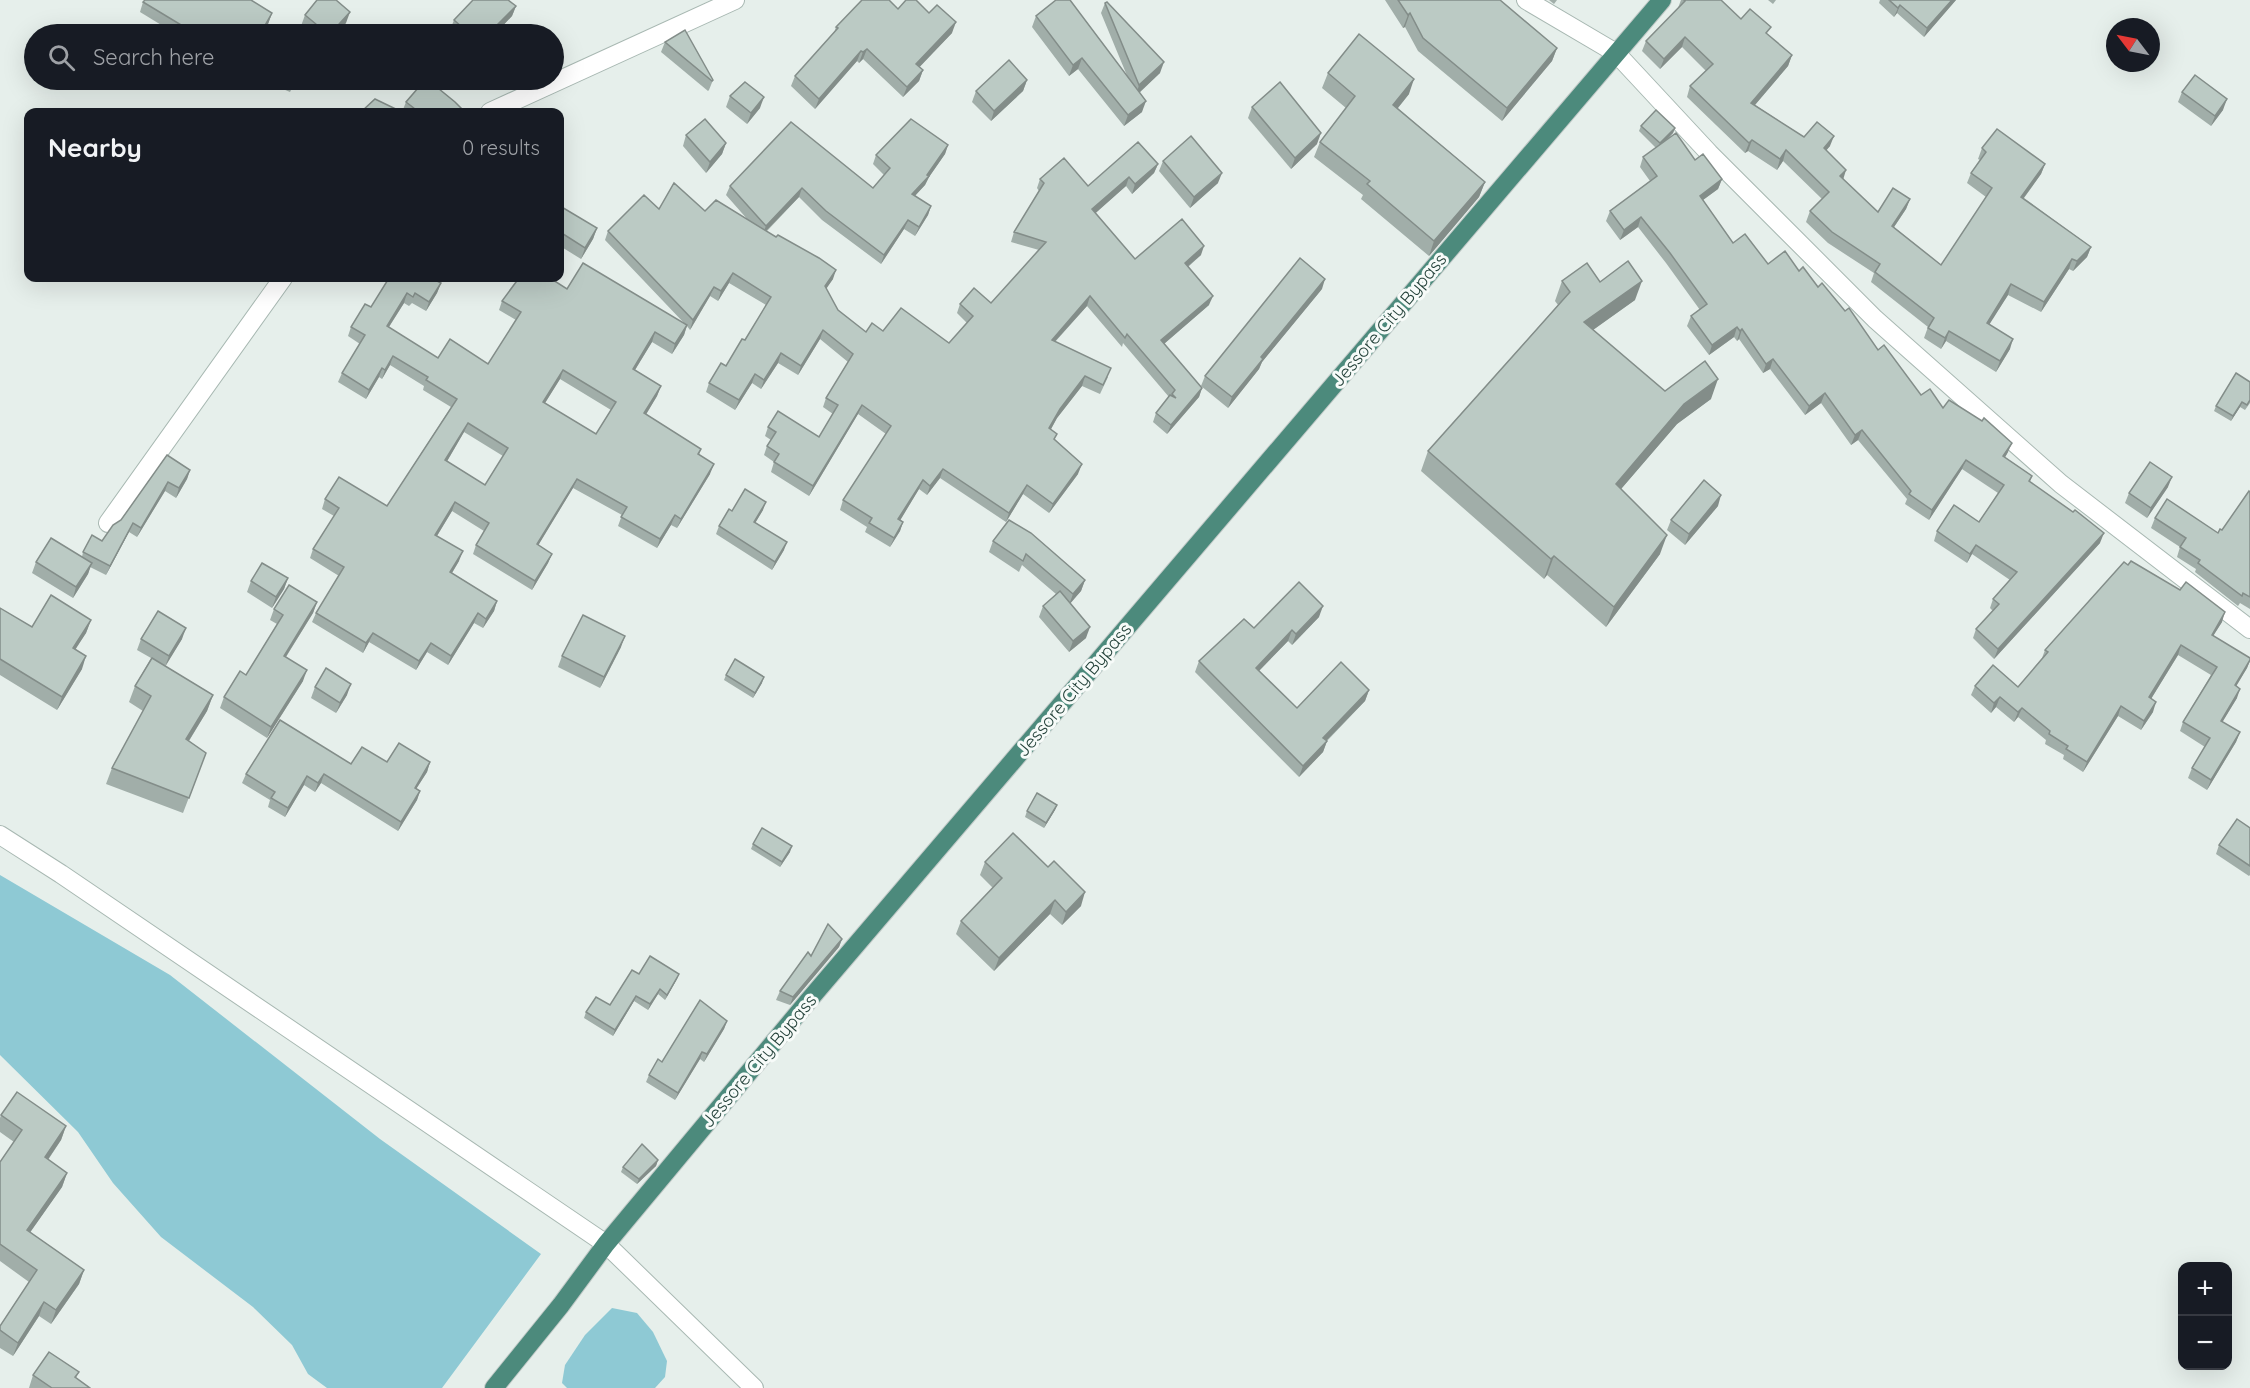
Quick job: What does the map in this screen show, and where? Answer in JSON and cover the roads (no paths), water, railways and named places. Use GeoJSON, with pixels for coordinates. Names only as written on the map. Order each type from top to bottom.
{"type":"FeatureCollection","features":[{"type":"Feature","properties":{"kind":"highway","name":"Jessore City Bypass"},"geometry":{"type":"LineString","coordinates":[[494,1388],[561,1305],[606,1244],[817,991],[1662,0]]}},
{"type":"Feature","properties":{"kind":"street"},"geometry":{"type":"LineString","coordinates":[[564,78],[735,0]]}},
{"type":"Feature","properties":{"kind":"street"},"geometry":{"type":"LineString","coordinates":[[1526,0],[1616,53],[1709,153],[1875,319],[2061,484],[2250,629]]}},
{"type":"Feature","properties":{"kind":"street"},"geometry":{"type":"LineString","coordinates":[[499,108],[538,90]]}},
{"type":"Feature","properties":{"kind":"street"},"geometry":{"type":"LineString","coordinates":[[108,523],[280,282]]}},
{"type":"Feature","properties":{"kind":"street"},"geometry":{"type":"LineString","coordinates":[[0,835],[606,1244],[754,1388]]}},
{"type":"Feature","properties":{"kind":"water"},"geometry":{"type":"Polygon","coordinates":[[[0,875],[170,975],[380,1139],[541,1254],[442,1388],[327,1388],[308,1374],[292,1345],[253,1307],[161,1237],[113,1183],[78,1132],[0,1055],[0,875]]]}},
{"type":"Feature","properties":{"kind":"water"},"geometry":{"type":"Polygon","coordinates":[[[612,1308],[637,1313],[653,1332],[667,1361],[665,1377],[655,1388],[567,1388],[562,1383],[565,1365],[585,1335],[612,1308]]]}}]}
